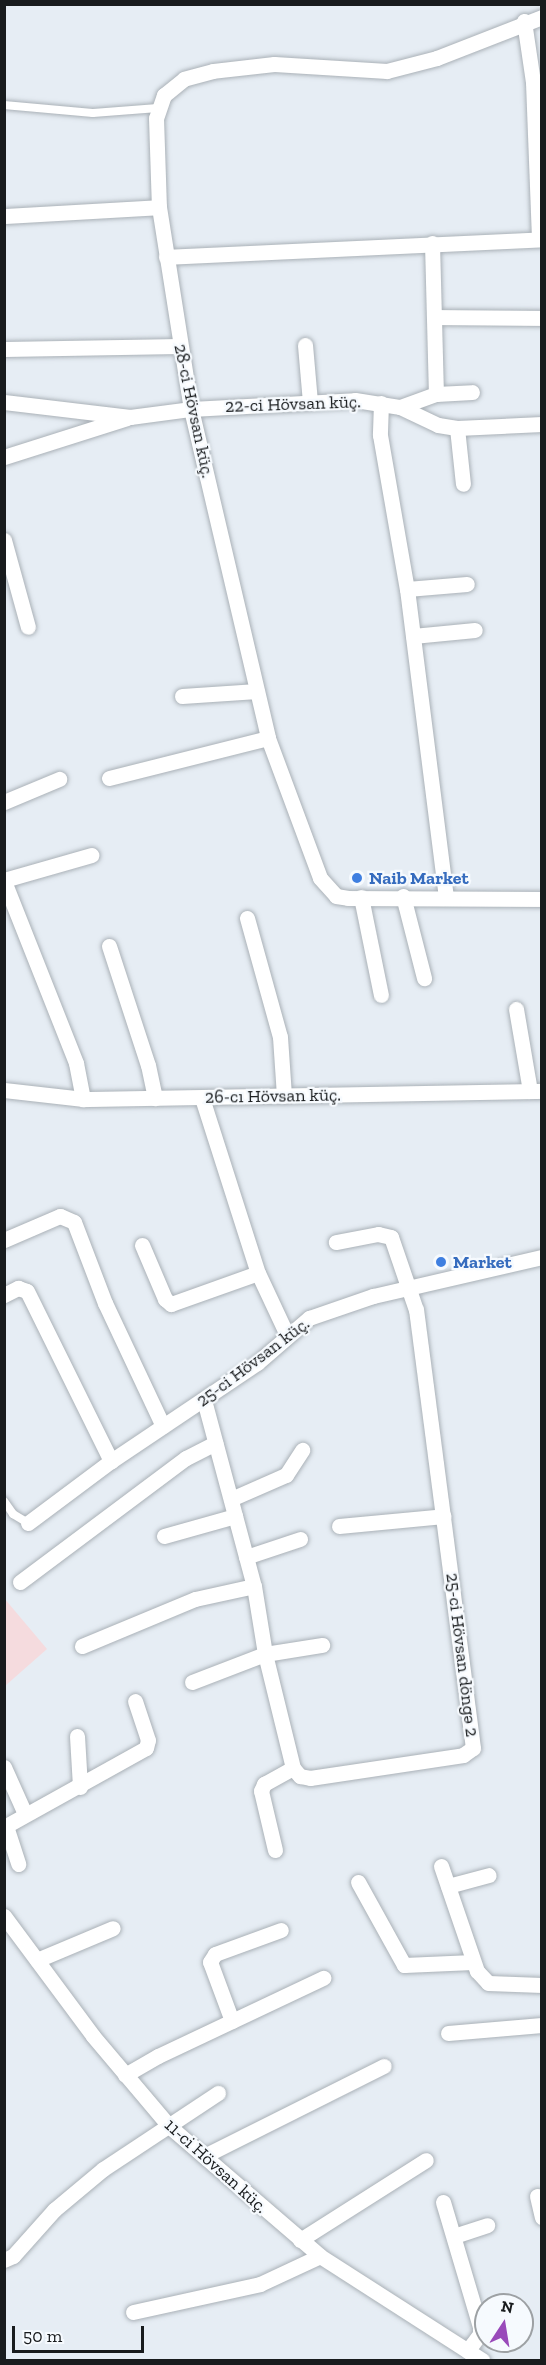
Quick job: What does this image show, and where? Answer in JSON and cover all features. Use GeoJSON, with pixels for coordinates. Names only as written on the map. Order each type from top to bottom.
{"type":"FeatureCollection","features":[{"type":"Feature","properties":{"kind":"street"},"geometry":{"type":"LineString","coordinates":[[158,108],[164,95],[184,79],[213,70],[274,64],[387,71],[437,58],[524,21],[542,18]]}},
{"type":"Feature","properties":{"kind":"street"},"geometry":{"type":"LineString","coordinates":[[166,257],[540,239],[533,82],[524,21]]}},
{"type":"Feature","properties":{"kind":"street","name":"28-ci Hövsan küç."},"geometry":{"type":"LineString","coordinates":[[158,108],[159,207],[191,409],[268,738],[320,878],[336,896],[446,896],[542,900]]}},
{"type":"Feature","properties":{"kind":"street"},"geometry":{"type":"LineString","coordinates":[[4,216],[159,207]]}},
{"type":"Feature","properties":{"kind":"street"},"geometry":{"type":"LineString","coordinates":[[432,243],[436,317],[436,394]]}},
{"type":"Feature","properties":{"kind":"street"},"geometry":{"type":"LineString","coordinates":[[436,317],[542,318]]}},
{"type":"Feature","properties":{"kind":"street"},"geometry":{"type":"LineString","coordinates":[[305,345],[310,402]]}},
{"type":"Feature","properties":{"kind":"street"},"geometry":{"type":"LineString","coordinates":[[4,348],[180,346]]}},
{"type":"Feature","properties":{"kind":"street"},"geometry":{"type":"LineString","coordinates":[[400,407],[436,394],[472,392]]}},
{"type":"Feature","properties":{"kind":"street","name":"22-ci Hövsan küç."},"geometry":{"type":"LineString","coordinates":[[4,402],[130,417],[191,409],[310,402],[381,403],[400,407],[438,425],[457,428],[542,424]]}},
{"type":"Feature","properties":{"kind":"street"},"geometry":{"type":"LineString","coordinates":[[381,403],[380,435],[407,589],[446,896]]}},
{"type":"Feature","properties":{"kind":"street"},"geometry":{"type":"LineString","coordinates":[[4,457],[130,417]]}},
{"type":"Feature","properties":{"kind":"street"},"geometry":{"type":"LineString","coordinates":[[457,428],[463,484]]}},
{"type":"Feature","properties":{"kind":"street"},"geometry":{"type":"LineString","coordinates":[[4,540],[28,627]]}},
{"type":"Feature","properties":{"kind":"street"},"geometry":{"type":"LineString","coordinates":[[407,589],[467,584]]}},
{"type":"Feature","properties":{"kind":"street"},"geometry":{"type":"LineString","coordinates":[[413,636],[475,630]]}},
{"type":"Feature","properties":{"kind":"street"},"geometry":{"type":"LineString","coordinates":[[182,696],[257,691]]}},
{"type":"Feature","properties":{"kind":"street"},"geometry":{"type":"LineString","coordinates":[[109,778],[268,738]]}},
{"type":"Feature","properties":{"kind":"street"},"geometry":{"type":"LineString","coordinates":[[4,802],[59,779]]}},
{"type":"Feature","properties":{"kind":"street"},"geometry":{"type":"LineString","coordinates":[[83,1099],[76,1063],[4,881],[92,855]]}},
{"type":"Feature","properties":{"kind":"street"},"geometry":{"type":"LineString","coordinates":[[403,896],[423,978]]}},
{"type":"Feature","properties":{"kind":"street"},"geometry":{"type":"LineString","coordinates":[[361,897],[381,995]]}},
{"type":"Feature","properties":{"kind":"street"},"geometry":{"type":"LineString","coordinates":[[247,918],[280,1037],[284,1096]]}},
{"type":"Feature","properties":{"kind":"street"},"geometry":{"type":"LineString","coordinates":[[109,946],[148,1065],[154,1098]]}},
{"type":"Feature","properties":{"kind":"street"},"geometry":{"type":"LineString","coordinates":[[516,1009],[536,1091]]}},
{"type":"Feature","properties":{"kind":"street","name":"26-cı Hövsan küç."},"geometry":{"type":"LineString","coordinates":[[4,1090],[83,1099],[536,1091]]}},
{"type":"Feature","properties":{"kind":"street"},"geometry":{"type":"LineString","coordinates":[[202,1098],[258,1273],[287,1335]]}},
{"type":"Feature","properties":{"kind":"street"},"geometry":{"type":"LineString","coordinates":[[4,1240],[60,1216],[74,1222],[105,1303],[164,1426]]}},
{"type":"Feature","properties":{"kind":"street","name":"25-ci Hövsan döngə 2"},"geometry":{"type":"LineString","coordinates":[[293,1768],[300,1776],[310,1778],[463,1755],[473,1748],[416,1310],[391,1237],[386,1234],[336,1242]]}},
{"type":"Feature","properties":{"kind":"street"},"geometry":{"type":"LineString","coordinates":[[142,1245],[165,1299],[171,1304],[258,1273]]}},
{"type":"Feature","properties":{"kind":"street","name":"25-ci Hövsan küç."},"geometry":{"type":"LineString","coordinates":[[28,1522],[111,1461],[257,1363],[309,1318],[408,1287],[542,1257]]}},
{"type":"Feature","properties":{"kind":"street"},"geometry":{"type":"LineString","coordinates":[[4,1295],[18,1288],[27,1292],[111,1461]]}},
{"type":"Feature","properties":{"kind":"street"},"geometry":{"type":"LineString","coordinates":[[204,1400],[254,1586],[265,1654],[293,1768],[264,1784],[261,1791],[275,1850]]}},
{"type":"Feature","properties":{"kind":"street"},"geometry":{"type":"LineString","coordinates":[[20,1582],[186,1458],[216,1443]]}},
{"type":"Feature","properties":{"kind":"street"},"geometry":{"type":"LineString","coordinates":[[231,1499],[286,1475],[302,1450]]}},
{"type":"Feature","properties":{"kind":"street"},"geometry":{"type":"LineString","coordinates":[[164,1536],[235,1516]]}},
{"type":"Feature","properties":{"kind":"street"},"geometry":{"type":"LineString","coordinates":[[339,1526],[444,1516]]}},
{"type":"Feature","properties":{"kind":"street"},"geometry":{"type":"LineString","coordinates":[[246,1557],[300,1539]]}},
{"type":"Feature","properties":{"kind":"street"},"geometry":{"type":"LineString","coordinates":[[82,1646],[195,1599],[254,1586]]}},
{"type":"Feature","properties":{"kind":"street"},"geometry":{"type":"LineString","coordinates":[[192,1682],[265,1654],[322,1645]]}},
{"type":"Feature","properties":{"kind":"street"},"geometry":{"type":"LineString","coordinates":[[18,1864],[5,1827],[146,1748],[148,1740],[135,1701]]}},
{"type":"Feature","properties":{"kind":"street"},"geometry":{"type":"LineString","coordinates":[[77,1736],[80,1787]]}},
{"type":"Feature","properties":{"kind":"street"},"geometry":{"type":"LineString","coordinates":[[4,1767],[25,1814]]}},
{"type":"Feature","properties":{"kind":"street"},"geometry":{"type":"LineString","coordinates":[[441,1866],[473,1962],[488,1983],[542,1985]]}},
{"type":"Feature","properties":{"kind":"street"},"geometry":{"type":"LineString","coordinates":[[448,1886],[489,1875]]}},
{"type":"Feature","properties":{"kind":"street"},"geometry":{"type":"LineString","coordinates":[[358,1882],[405,1965],[473,1962]]}},
{"type":"Feature","properties":{"kind":"street","name":"11-ci Hövsan küç."},"geometry":{"type":"LineString","coordinates":[[4,1916],[125,2076],[169,2126],[320,2256],[482,2361]]}},
{"type":"Feature","properties":{"kind":"street"},"geometry":{"type":"LineString","coordinates":[[37,1960],[112,1928]]}},
{"type":"Feature","properties":{"kind":"street"},"geometry":{"type":"LineString","coordinates":[[232,2021],[210,1962],[215,1954],[281,1930]]}},
{"type":"Feature","properties":{"kind":"street"},"geometry":{"type":"LineString","coordinates":[[4,1939],[20,1935]]}},
{"type":"Feature","properties":{"kind":"street"},"geometry":{"type":"LineString","coordinates":[[125,2076],[232,2021],[323,1978]]}},
{"type":"Feature","properties":{"kind":"street"},"geometry":{"type":"LineString","coordinates":[[448,2033],[542,2025]]}},
{"type":"Feature","properties":{"kind":"street"},"geometry":{"type":"LineString","coordinates":[[204,2156],[384,2066]]}},
{"type":"Feature","properties":{"kind":"street"},"geometry":{"type":"LineString","coordinates":[[4,2260],[13,2256],[62,2203],[103,2169],[218,2093]]}},
{"type":"Feature","properties":{"kind":"street"},"geometry":{"type":"LineString","coordinates":[[300,2240],[426,2160]]}},
{"type":"Feature","properties":{"kind":"street"},"geometry":{"type":"LineString","coordinates":[[537,2196],[542,2217]]}},
{"type":"Feature","properties":{"kind":"street"},"geometry":{"type":"LineString","coordinates":[[443,2202],[480,2327],[480,2334],[467,2350]]}},
{"type":"Feature","properties":{"kind":"street"},"geometry":{"type":"LineString","coordinates":[[454,2236],[487,2225]]}},
{"type":"Feature","properties":{"kind":"street"},"geometry":{"type":"LineString","coordinates":[[133,2312],[260,2284],[320,2256]]}},
{"type":"Feature","properties":{"kind":"lane"},"geometry":{"type":"LineString","coordinates":[[4,105],[93,113],[158,108]]}},
{"type":"Feature","properties":{"kind":"lane"},"geometry":{"type":"LineString","coordinates":[[4,1501],[13,1514],[28,1522]]}},
{"type":"Feature","properties":{"kind":"shaded area"},"geometry":{"type":"Polygon","coordinates":[[[4,1598],[47,1649],[5,1686],[4,1686],[4,1598]]]}},
{"type":"Feature","properties":{"kind":"place","name":"Naib Market"},"geometry":{"type":"Point","coordinates":[357,878]}},
{"type":"Feature","properties":{"kind":"place","name":"Market"},"geometry":{"type":"Point","coordinates":[441,1262]}}]}
